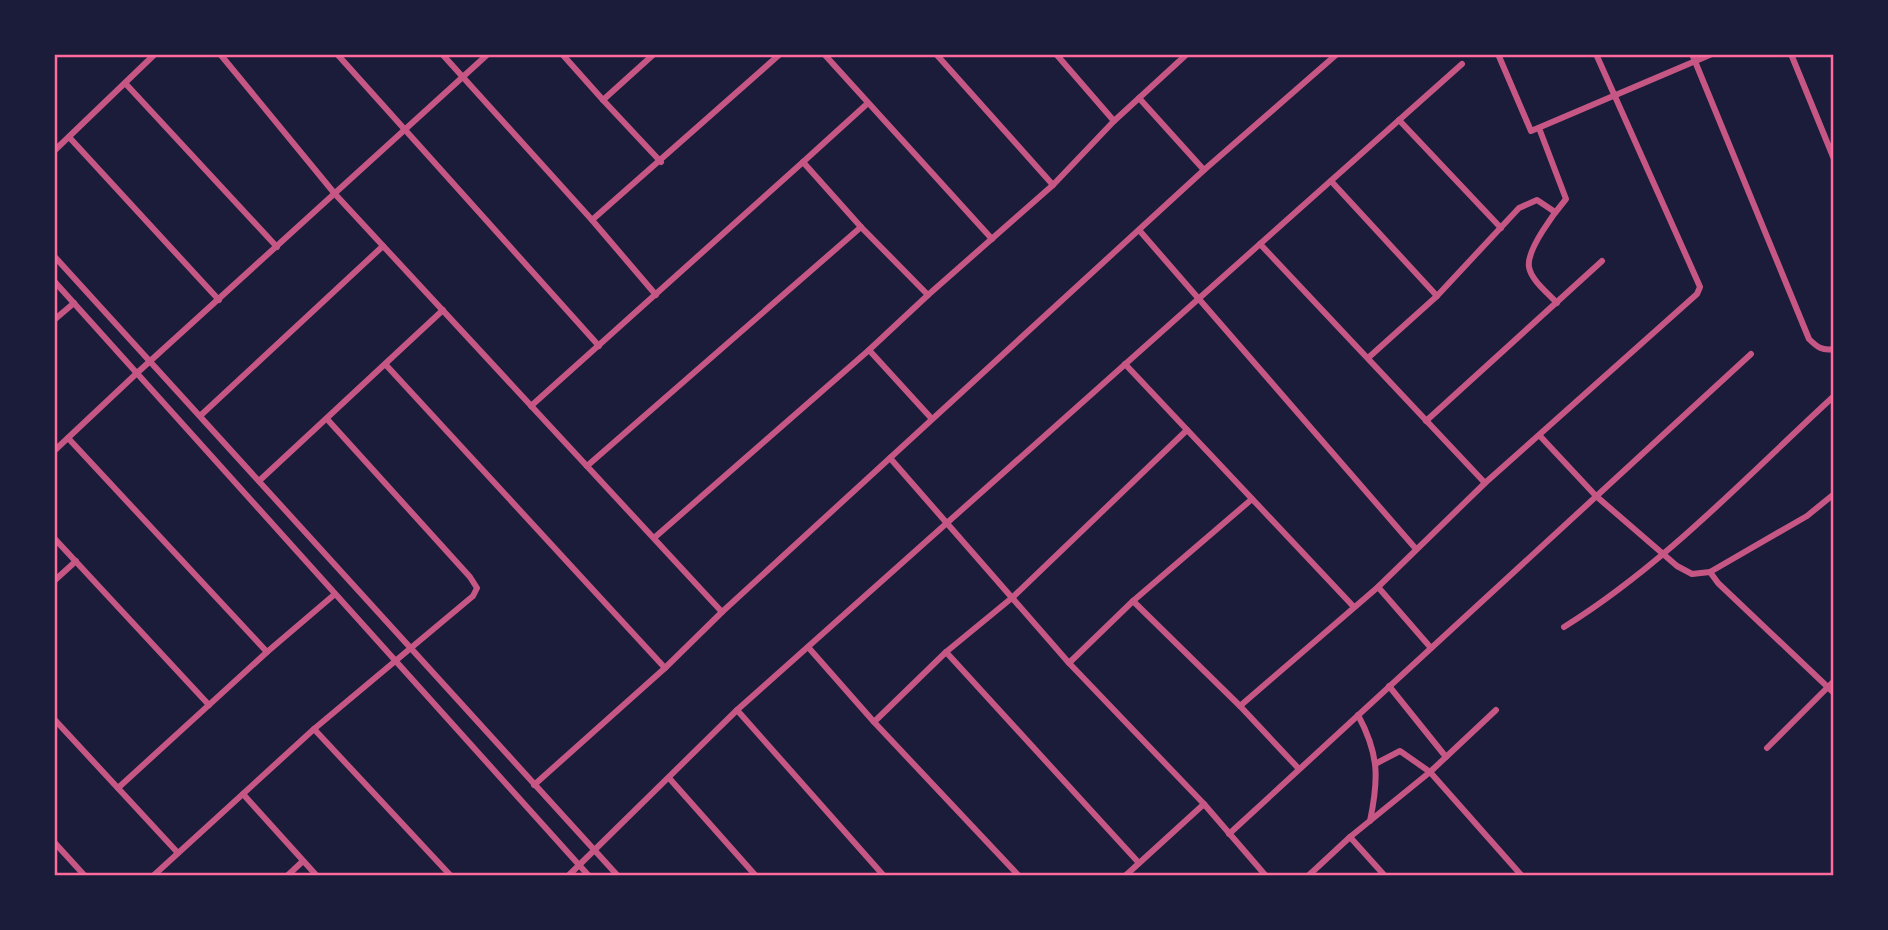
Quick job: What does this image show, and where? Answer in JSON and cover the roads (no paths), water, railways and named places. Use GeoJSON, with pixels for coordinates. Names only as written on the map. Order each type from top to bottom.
{"type":"FeatureCollection","features":[{"type":"Feature","properties":{"kind":"street"},"geometry":{"type":"LineString","coordinates":[[220,54],[335,194],[722,612]]}},
{"type":"Feature","properties":{"kind":"street"},"geometry":{"type":"LineString","coordinates":[[337,54],[599,346]]}},
{"type":"Feature","properties":{"kind":"street"},"geometry":{"type":"LineString","coordinates":[[442,54],[593,220],[656,295]]}},
{"type":"Feature","properties":{"kind":"street"},"geometry":{"type":"LineString","coordinates":[[54,451],[488,54]]}},
{"type":"Feature","properties":{"kind":"street"},"geometry":{"type":"LineString","coordinates":[[562,54],[661,162]]}},
{"type":"Feature","properties":{"kind":"street"},"geometry":{"type":"LineString","coordinates":[[603,100],[654,54]]}},
{"type":"Feature","properties":{"kind":"street"},"geometry":{"type":"LineString","coordinates":[[593,220],[780,54]]}},
{"type":"Feature","properties":{"kind":"street"},"geometry":{"type":"LineString","coordinates":[[824,54],[992,239]]}},
{"type":"Feature","properties":{"kind":"street"},"geometry":{"type":"LineString","coordinates":[[936,54],[1054,185]]}},
{"type":"Feature","properties":{"kind":"street"},"geometry":{"type":"LineString","coordinates":[[1056,54],[1114,121]]}},
{"type":"Feature","properties":{"kind":"street"},"geometry":{"type":"LineString","coordinates":[[534,785],[665,668],[722,612],[1139,229],[1337,54]]}},
{"type":"Feature","properties":{"kind":"street"},"geometry":{"type":"LineString","coordinates":[[1498,54],[1531,131],[1694,58],[1712,54]]}},
{"type":"Feature","properties":{"kind":"street"},"geometry":{"type":"LineString","coordinates":[[1240,706],[1378,587],[1485,483],[1697,294],[1700,287],[1596,54]]}},
{"type":"Feature","properties":{"kind":"street"},"geometry":{"type":"LineString","coordinates":[[1791,54],[1834,159]]}},
{"type":"Feature","properties":{"kind":"street"},"geometry":{"type":"LineString","coordinates":[[54,151],[153,55]]}},
{"type":"Feature","properties":{"kind":"street"},"geometry":{"type":"LineString","coordinates":[[654,538],[1054,185],[1114,121],[1183,55]]}},
{"type":"Feature","properties":{"kind":"street"},"geometry":{"type":"LineString","coordinates":[[1694,58],[1809,339],[1825,350],[1834,349]]}},
{"type":"Feature","properties":{"kind":"street"},"geometry":{"type":"LineString","coordinates":[[568,876],[737,710],[1462,64]]}},
{"type":"Feature","properties":{"kind":"street"},"geometry":{"type":"LineString","coordinates":[[125,83],[277,247]]}},
{"type":"Feature","properties":{"kind":"street"},"geometry":{"type":"LineString","coordinates":[[1139,98],[1204,170]]}},
{"type":"Feature","properties":{"kind":"street"},"geometry":{"type":"LineString","coordinates":[[531,406],[868,103]]}},
{"type":"Feature","properties":{"kind":"street"},"geometry":{"type":"LineString","coordinates":[[1399,120],[1501,228]]}},
{"type":"Feature","properties":{"kind":"street"},"geometry":{"type":"LineString","coordinates":[[1539,128],[1566,199],[1555,212],[1530,257],[1529,267],[1532,276],[1557,303]]}},
{"type":"Feature","properties":{"kind":"street"},"geometry":{"type":"LineString","coordinates":[[69,138],[219,300]]}},
{"type":"Feature","properties":{"kind":"street"},"geometry":{"type":"LineString","coordinates":[[803,162],[861,227],[928,295]]}},
{"type":"Feature","properties":{"kind":"street"},"geometry":{"type":"LineString","coordinates":[[1331,181],[1437,296]]}},
{"type":"Feature","properties":{"kind":"street"},"geometry":{"type":"LineString","coordinates":[[1368,358],[1437,296],[1519,208],[1537,200],[1555,212]]}},
{"type":"Feature","properties":{"kind":"street"},"geometry":{"type":"LineString","coordinates":[[587,466],[861,227]]}},
{"type":"Feature","properties":{"kind":"street"},"geometry":{"type":"LineString","coordinates":[[1139,229],[1416,549]]}},
{"type":"Feature","properties":{"kind":"street"},"geometry":{"type":"LineString","coordinates":[[1260,244],[1485,483]]}},
{"type":"Feature","properties":{"kind":"street"},"geometry":{"type":"LineString","coordinates":[[200,416],[383,246]]}},
{"type":"Feature","properties":{"kind":"street"},"geometry":{"type":"LineString","coordinates":[[54,256],[618,876]]}},
{"type":"Feature","properties":{"kind":"street"},"geometry":{"type":"LineString","coordinates":[[1426,421],[1602,261]]}},
{"type":"Feature","properties":{"kind":"street"},"geometry":{"type":"LineString","coordinates":[[54,281],[589,876]]}},
{"type":"Feature","properties":{"kind":"street"},"geometry":{"type":"LineString","coordinates":[[54,320],[74,303]]}},
{"type":"Feature","properties":{"kind":"street"},"geometry":{"type":"LineString","coordinates":[[259,481],[443,310]]}},
{"type":"Feature","properties":{"kind":"street"},"geometry":{"type":"LineString","coordinates":[[869,350],[932,419]]}},
{"type":"Feature","properties":{"kind":"street"},"geometry":{"type":"LineString","coordinates":[[1229,834],[1751,354]]}},
{"type":"Feature","properties":{"kind":"street"},"geometry":{"type":"LineString","coordinates":[[386,365],[665,668]]}},
{"type":"Feature","properties":{"kind":"street"},"geometry":{"type":"LineString","coordinates":[[1125,365],[1353,606]]}},
{"type":"Feature","properties":{"kind":"street"},"geometry":{"type":"LineString","coordinates":[[1564,627],[1595,608],[1662,554],[1834,396]]}},
{"type":"Feature","properties":{"kind":"street"},"geometry":{"type":"LineString","coordinates":[[153,876],[314,729],[473,596],[477,587],[327,419]]}},
{"type":"Feature","properties":{"kind":"street"},"geometry":{"type":"LineString","coordinates":[[874,722],[946,652],[1013,597],[1187,430]]}},
{"type":"Feature","properties":{"kind":"street"},"geometry":{"type":"LineString","coordinates":[[1540,436],[1596,496],[1662,554],[1692,574],[1710,572],[1807,516],[1834,494]]}},
{"type":"Feature","properties":{"kind":"street"},"geometry":{"type":"LineString","coordinates":[[68,438],[267,652]]}},
{"type":"Feature","properties":{"kind":"street"},"geometry":{"type":"LineString","coordinates":[[890,458],[1069,663],[1204,804],[1264,875]]}},
{"type":"Feature","properties":{"kind":"street"},"geometry":{"type":"LineString","coordinates":[[1069,663],[1133,601],[1252,499]]}},
{"type":"Feature","properties":{"kind":"street"},"geometry":{"type":"LineString","coordinates":[[54,538],[209,705]]}},
{"type":"Feature","properties":{"kind":"street"},"geometry":{"type":"LineString","coordinates":[[54,581],[76,561]]}},
{"type":"Feature","properties":{"kind":"street"},"geometry":{"type":"LineString","coordinates":[[1710,572],[1834,693]]}},
{"type":"Feature","properties":{"kind":"street"},"geometry":{"type":"LineString","coordinates":[[1378,587],[1431,648]]}},
{"type":"Feature","properties":{"kind":"street"},"geometry":{"type":"LineString","coordinates":[[118,788],[335,594]]}},
{"type":"Feature","properties":{"kind":"street"},"geometry":{"type":"LineString","coordinates":[[1133,601],[1240,706],[1299,769]]}},
{"type":"Feature","properties":{"kind":"street"},"geometry":{"type":"LineString","coordinates":[[808,647],[874,722],[1019,876]]}},
{"type":"Feature","properties":{"kind":"street"},"geometry":{"type":"LineString","coordinates":[[946,652],[1139,863]]}},
{"type":"Feature","properties":{"kind":"street"},"geometry":{"type":"LineString","coordinates":[[1767,748],[1834,681]]}},
{"type":"Feature","properties":{"kind":"street"},"geometry":{"type":"LineString","coordinates":[[1390,686],[1446,757]]}},
{"type":"Feature","properties":{"kind":"street"},"geometry":{"type":"LineString","coordinates":[[737,710],[884,876]]}},
{"type":"Feature","properties":{"kind":"street"},"geometry":{"type":"LineString","coordinates":[[1308,876],[1350,837],[1430,772],[1496,710]]}},
{"type":"Feature","properties":{"kind":"street"},"geometry":{"type":"LineString","coordinates":[[1358,715],[1368,734],[1377,763],[1370,821]]}},
{"type":"Feature","properties":{"kind":"street"},"geometry":{"type":"LineString","coordinates":[[54,719],[178,853]]}},
{"type":"Feature","properties":{"kind":"street"},"geometry":{"type":"LineString","coordinates":[[314,729],[451,876]]}},
{"type":"Feature","properties":{"kind":"street"},"geometry":{"type":"LineString","coordinates":[[1377,763],[1400,751],[1430,772],[1522,876]]}},
{"type":"Feature","properties":{"kind":"street"},"geometry":{"type":"LineString","coordinates":[[669,778],[756,876]]}},
{"type":"Feature","properties":{"kind":"street"},"geometry":{"type":"LineString","coordinates":[[243,794],[317,876]]}},
{"type":"Feature","properties":{"kind":"street"},"geometry":{"type":"LineString","coordinates":[[1125,876],[1204,804]]}},
{"type":"Feature","properties":{"kind":"street"},"geometry":{"type":"LineString","coordinates":[[1350,837],[1385,876]]}},
{"type":"Feature","properties":{"kind":"street"},"geometry":{"type":"LineString","coordinates":[[56,848],[85,876]]}},
{"type":"Feature","properties":{"kind":"street"},"geometry":{"type":"LineString","coordinates":[[287,876],[303,861]]}}]}
